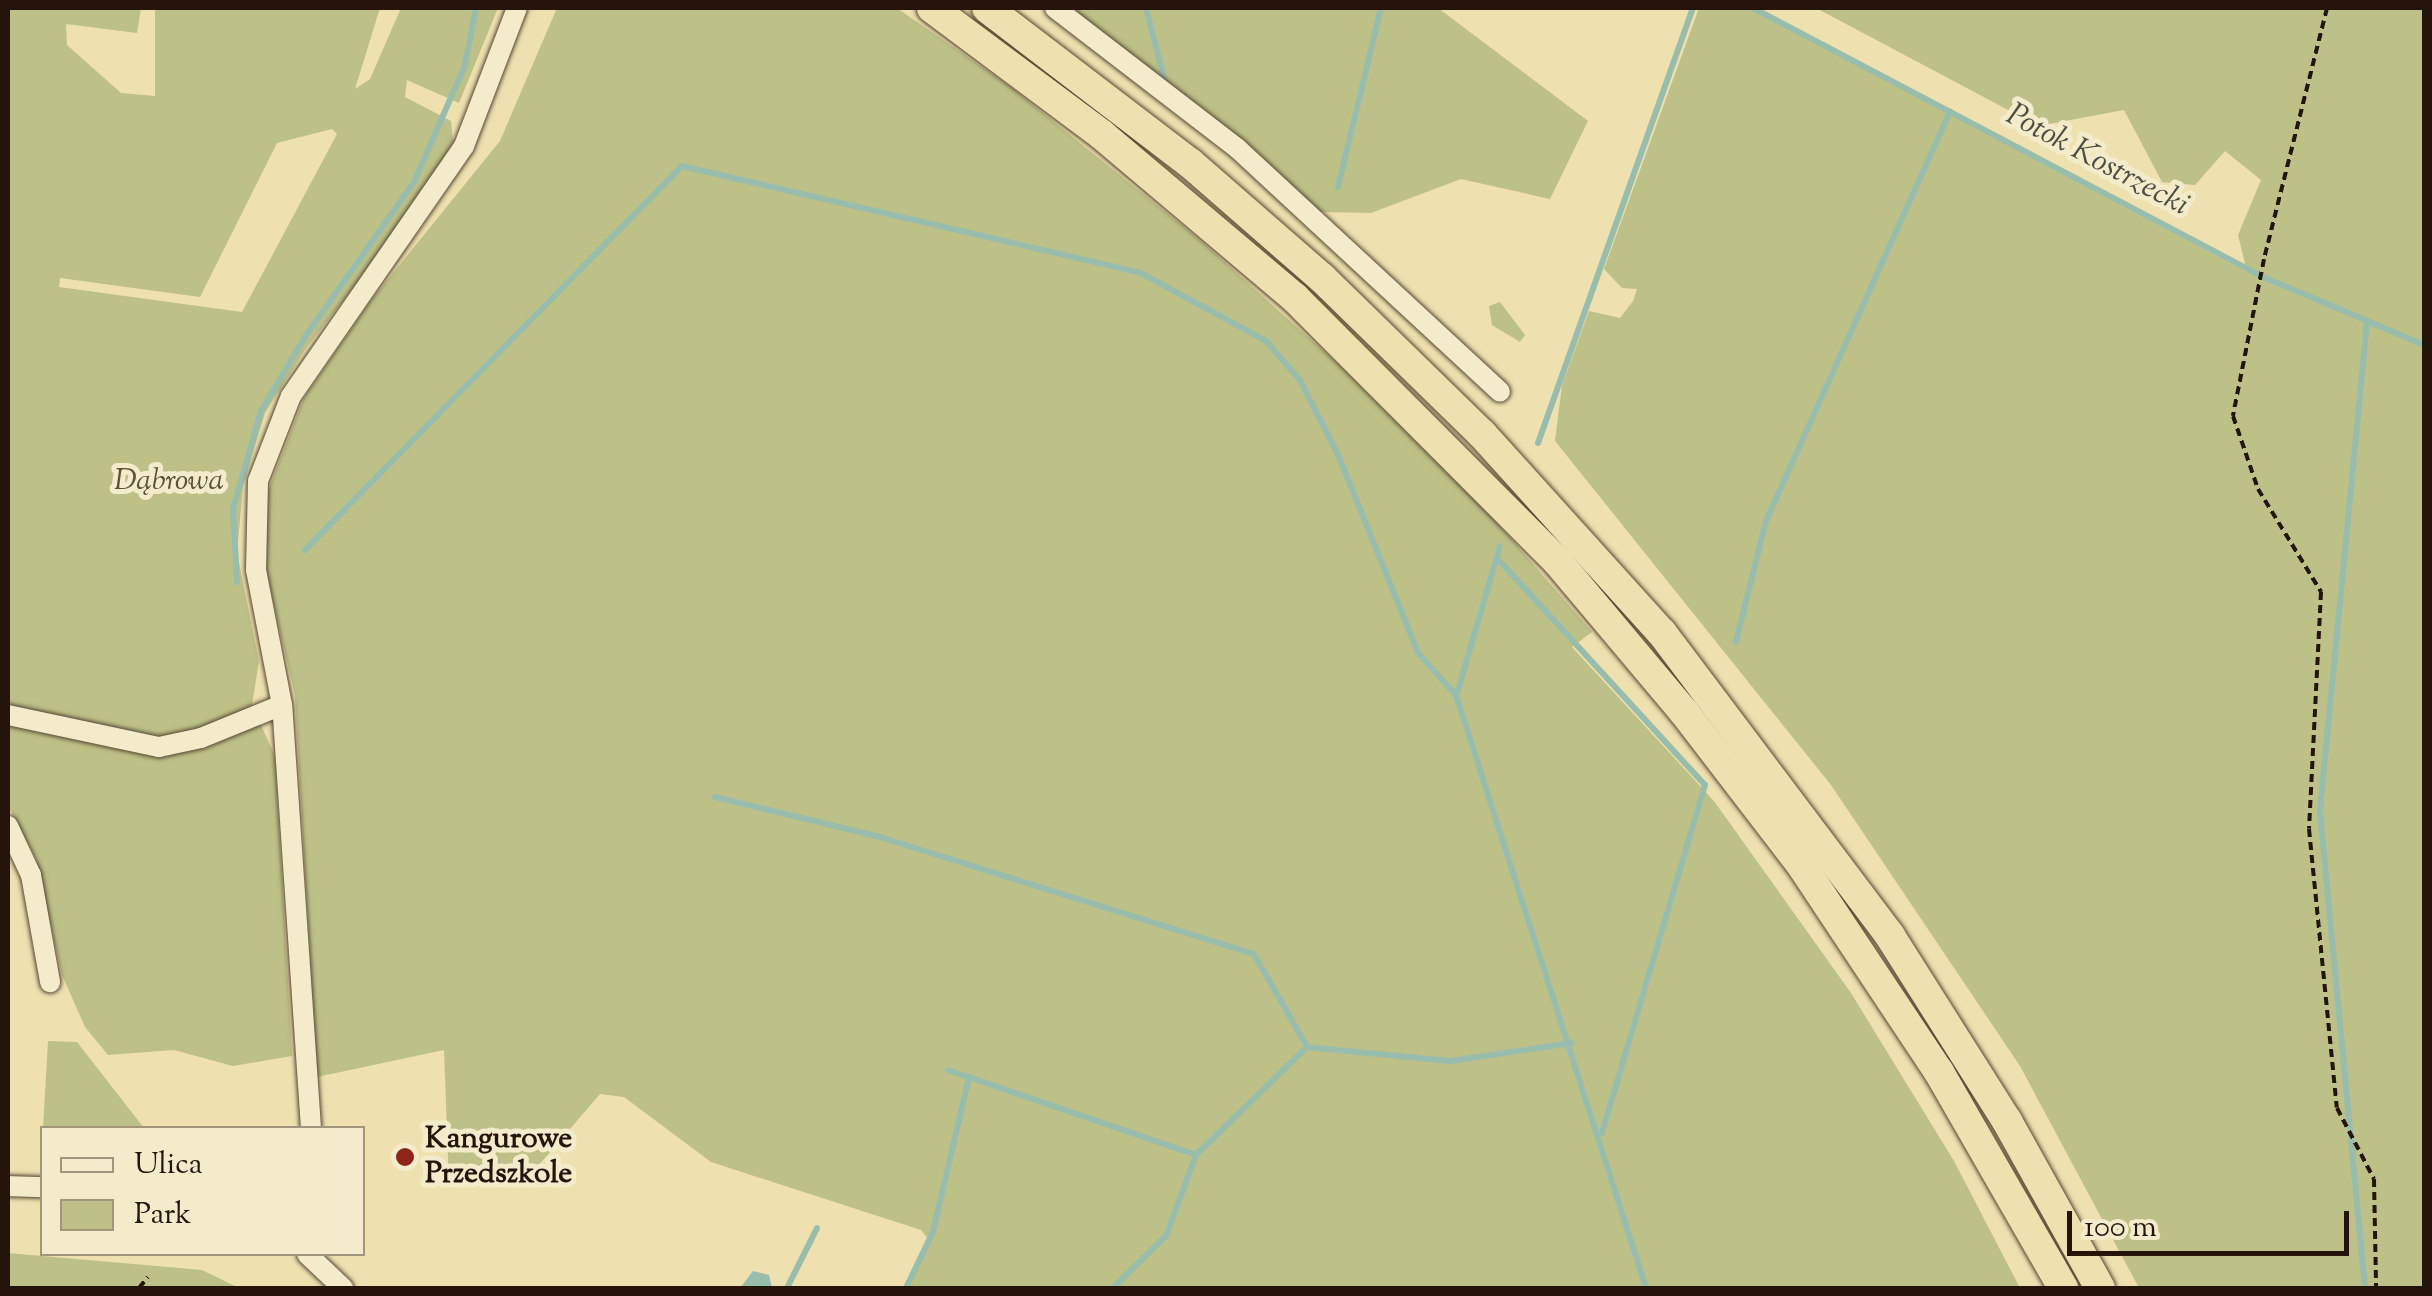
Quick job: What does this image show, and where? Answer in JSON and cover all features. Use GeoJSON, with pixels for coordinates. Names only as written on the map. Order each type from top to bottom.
{"type":"FeatureCollection","features":[{"type":"Feature","properties":{"kind":"highway"},"geometry":{"type":"LineString","coordinates":[[932,8],[1224,234],[1380,378],[1558,562],[1684,712],[1810,878],[1939,1072],[2063,1288]]}},
{"type":"Feature","properties":{"kind":"highway"},"geometry":{"type":"LineString","coordinates":[[988,8],[1190,164],[1344,299],[1482,434],[1662,633],[1890,936],[2007,1121],[2100,1288]]}},
{"type":"Feature","properties":{"kind":"street"},"geometry":{"type":"LineString","coordinates":[[312,1126],[282,705],[256,570],[258,481],[292,396],[464,146],[517,8]]}},
{"type":"Feature","properties":{"kind":"street"},"geometry":{"type":"LineString","coordinates":[[1055,8],[1238,149],[1500,392]]}},
{"type":"Feature","properties":{"kind":"street"},"geometry":{"type":"LineString","coordinates":[[8,715],[160,747],[201,738],[282,705]]}},
{"type":"Feature","properties":{"kind":"street"},"geometry":{"type":"LineString","coordinates":[[8,826],[31,875],[50,982]]}},
{"type":"Feature","properties":{"kind":"street"},"geometry":{"type":"LineString","coordinates":[[8,1186],[40,1187]]}},
{"type":"Feature","properties":{"kind":"street"},"geometry":{"type":"LineString","coordinates":[[309,1256],[343,1288]]}},
{"type":"Feature","properties":{"kind":"path"},"geometry":{"type":"LineString","coordinates":[[2327,8],[2264,259],[2233,416],[2258,489],[2321,592],[2310,830],[2337,1108],[2374,1179],[2376,1288]]}},
{"type":"Feature","properties":{"kind":"path"},"geometry":{"type":"LineString","coordinates":[[138,1288],[148,1277]]}},
{"type":"Feature","properties":{"kind":"green space","name":"Dąbrowa"},"geometry":{"type":"Polygon","coordinates":[[[8,8],[141,8],[137,33],[66,24],[67,45],[121,93],[155,96],[155,8],[380,8],[355,89],[370,79],[401,8],[498,8],[459,103],[407,80],[405,97],[451,121],[453,143],[410,215],[306,348],[265,413],[243,486],[237,553],[259,661],[252,705],[275,756],[292,1056],[233,1066],[174,1050],[108,1055],[85,1027],[62,975],[36,858],[8,806],[8,8]],[[332,129],[277,143],[200,297],[60,278],[59,287],[242,312],[337,134],[332,129]]]}},
{"type":"Feature","properties":{"kind":"green space"},"geometry":{"type":"Polygon","coordinates":[[[557,8],[897,8],[1012,88],[1201,241],[1338,364],[1492,517],[1592,632],[1572,647],[1714,801],[1851,993],[1954,1161],[2020,1288],[905,1288],[928,1239],[921,1230],[711,1162],[624,1097],[600,1094],[538,1166],[449,1185],[444,1050],[317,1077],[295,695],[267,576],[266,496],[304,398],[372,299],[500,141],[557,8]]]}},
{"type":"Feature","properties":{"kind":"green space"},"geometry":{"type":"Polygon","coordinates":[[[1070,8],[1438,8],[1588,121],[1550,199],[1461,179],[1371,213],[1318,212],[1070,8]]]}},
{"type":"Feature","properties":{"kind":"green space"},"geometry":{"type":"Polygon","coordinates":[[[1699,8],[1749,8],[2247,272],[2238,235],[2261,180],[2225,151],[2195,185],[2162,182],[2124,110],[2038,126],[1816,8],[2424,8],[2424,1288],[2139,1288],[2020,1066],[1831,785],[1555,441],[1562,385],[1589,311],[1620,318],[1637,289],[1622,288],[1604,269],[1699,8]]]}},
{"type":"Feature","properties":{"kind":"green space"},"geometry":{"type":"Polygon","coordinates":[[[1500,302],[1525,335],[1520,342],[1492,325],[1489,306],[1500,302]]]}},
{"type":"Feature","properties":{"kind":"green space"},"geometry":{"type":"Polygon","coordinates":[[[48,1041],[77,1042],[142,1126],[43,1126],[48,1041]]]}},
{"type":"Feature","properties":{"kind":"green space"},"geometry":{"type":"Polygon","coordinates":[[[8,1253],[202,1270],[239,1288],[8,1288],[8,1253]]]}},
{"type":"Feature","properties":{"kind":"shaded area"},"geometry":{"type":"Polygon","coordinates":[[[753,1271],[769,1275],[772,1288],[740,1288],[753,1271]]]}},
{"type":"Feature","properties":{"kind":"waterway"},"geometry":{"type":"LineString","coordinates":[[237,582],[233,509],[261,411],[305,337],[414,182],[465,65],[476,8]]}},
{"type":"Feature","properties":{"kind":"waterway"},"geometry":{"type":"LineString","coordinates":[[1146,8],[1164,78]]}},
{"type":"Feature","properties":{"kind":"waterway"},"geometry":{"type":"LineString","coordinates":[[1338,187],[1381,8]]}},
{"type":"Feature","properties":{"kind":"waterway"},"geometry":{"type":"LineString","coordinates":[[1538,443],[1693,8]]}},
{"type":"Feature","properties":{"kind":"waterway","name":"Potok Kostrzecki"},"geometry":{"type":"LineString","coordinates":[[1753,8],[2261,276],[2424,345]]}},
{"type":"Feature","properties":{"kind":"waterway"},"geometry":{"type":"LineString","coordinates":[[1736,642],[1766,521],[1950,111]]}},
{"type":"Feature","properties":{"kind":"waterway"},"geometry":{"type":"LineString","coordinates":[[305,550],[682,166],[1139,272],[1266,341],[1300,380],[1339,457],[1418,653],[1456,695],[1646,1288]]}},
{"type":"Feature","properties":{"kind":"waterway"},"geometry":{"type":"LineString","coordinates":[[2365,1288],[2320,810],[2367,322]]}},
{"type":"Feature","properties":{"kind":"waterway"},"geometry":{"type":"LineString","coordinates":[[1457,694],[1500,546]]}},
{"type":"Feature","properties":{"kind":"waterway"},"geometry":{"type":"LineString","coordinates":[[1496,557],[1705,785],[1602,1133]]}},
{"type":"Feature","properties":{"kind":"waterway"},"geometry":{"type":"LineString","coordinates":[[715,797],[880,837],[1254,954],[1307,1047]]}},
{"type":"Feature","properties":{"kind":"waterway"},"geometry":{"type":"LineString","coordinates":[[1307,1047],[1451,1061],[1572,1043]]}},
{"type":"Feature","properties":{"kind":"waterway"},"geometry":{"type":"LineString","coordinates":[[1113,1288],[1166,1236],[1196,1155],[1307,1047]]}},
{"type":"Feature","properties":{"kind":"waterway"},"geometry":{"type":"LineString","coordinates":[[948,1070],[1196,1155]]}},
{"type":"Feature","properties":{"kind":"waterway"},"geometry":{"type":"LineString","coordinates":[[906,1288],[933,1232],[969,1077]]}},
{"type":"Feature","properties":{"kind":"waterway"},"geometry":{"type":"LineString","coordinates":[[787,1288],[817,1228]]}},
{"type":"Feature","properties":{"kind":"place","name":"Kangurowe Przedszkole"},"geometry":{"type":"Point","coordinates":[405,1157]}}]}
